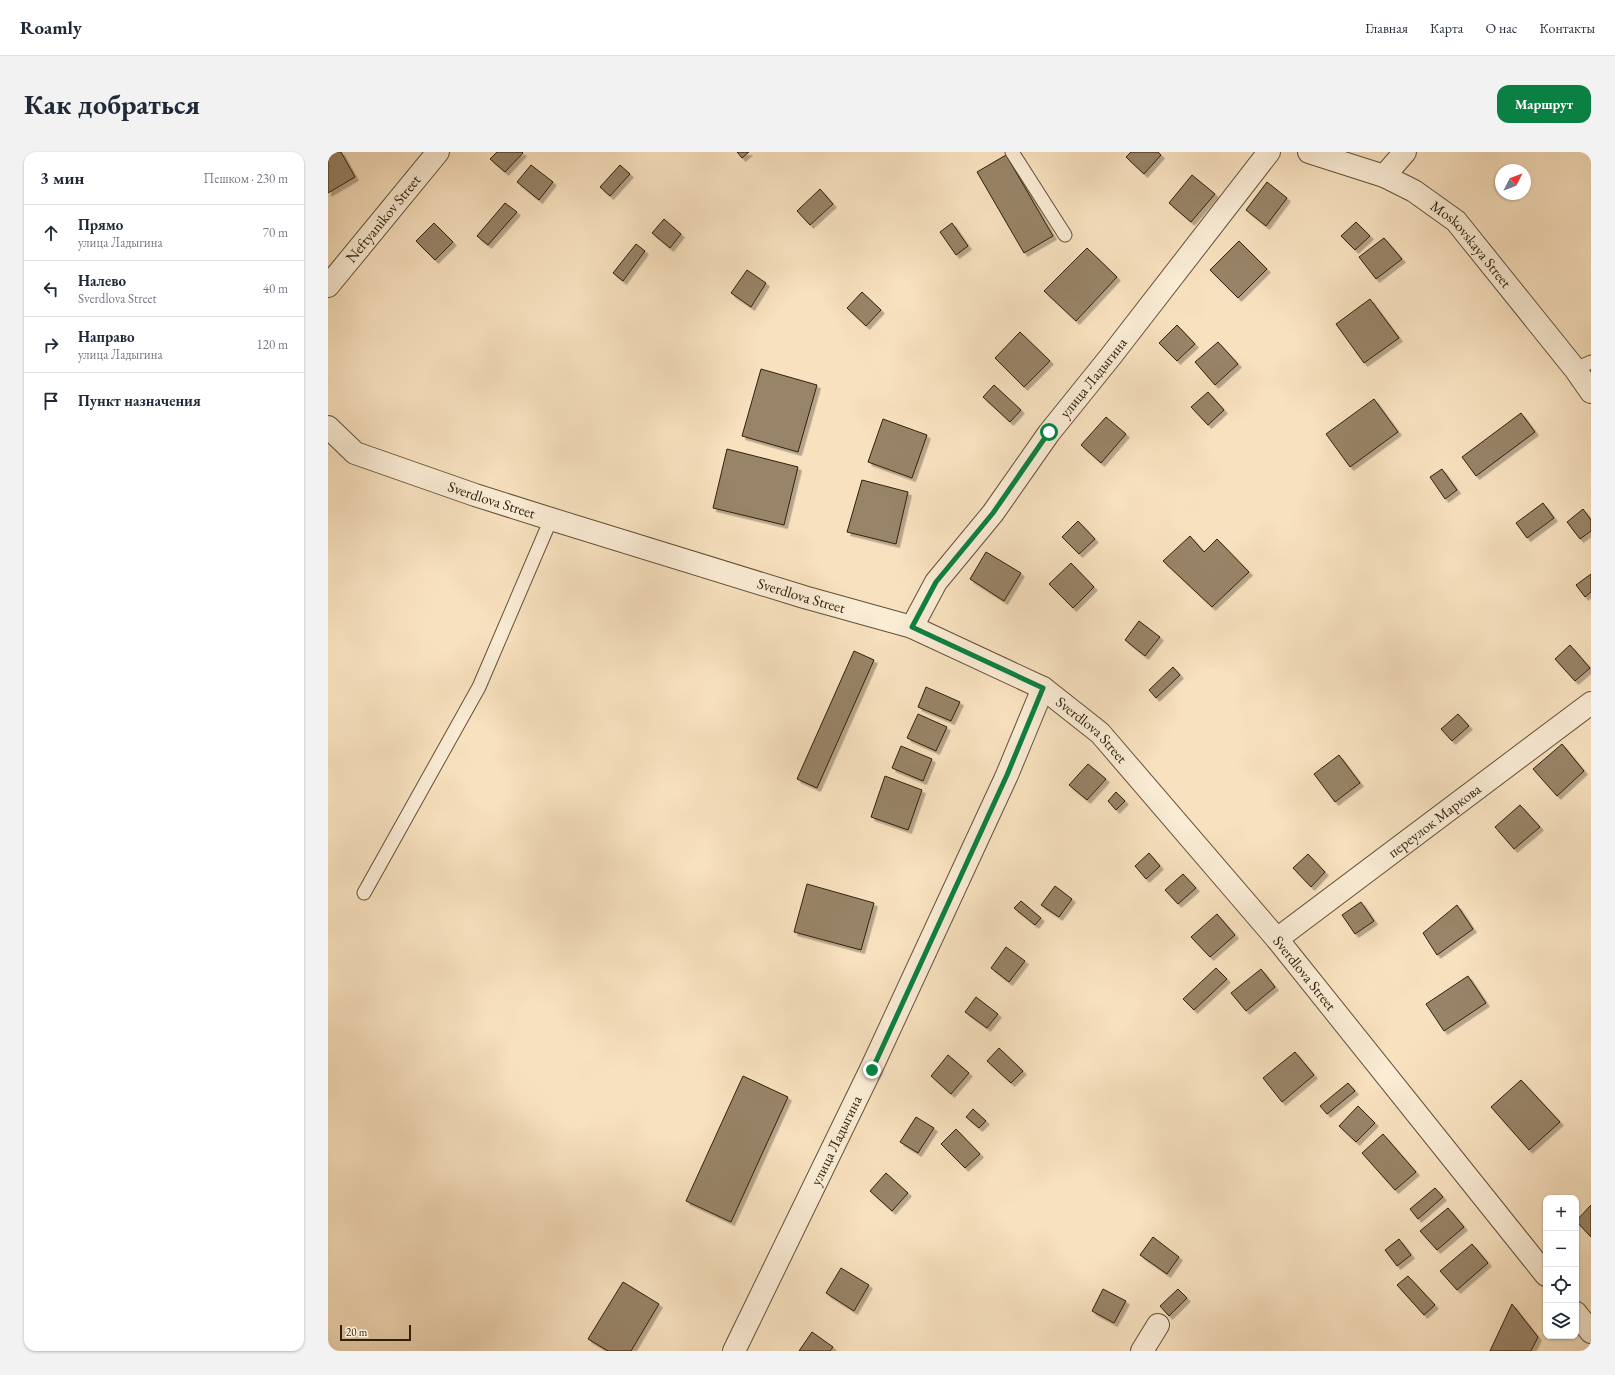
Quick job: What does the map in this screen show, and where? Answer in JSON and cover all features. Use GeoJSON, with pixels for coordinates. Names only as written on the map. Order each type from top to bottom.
{"type":"FeatureCollection","features":[{"type":"Feature","properties":{"kind":"street","name":"Neftyanikov Street"},"geometry":{"type":"LineString","coordinates":[[328,286],[438,152]]}},
{"type":"Feature","properties":{"kind":"street","name":"улица Ладыгина"},"geometry":{"type":"LineString","coordinates":[[912,627],[936,582],[993,513],[1049,432],[1116,350],[1269,152]]}},
{"type":"Feature","properties":{"kind":"street","name":"Moskovskaya Street"},"geometry":{"type":"LineString","coordinates":[[1309,152],[1384,176],[1414,191],[1456,221],[1583,366],[1591,392]]}},
{"type":"Feature","properties":{"kind":"street"},"geometry":{"type":"LineString","coordinates":[[1384,176],[1405,152]]}},
{"type":"Feature","properties":{"kind":"street","name":"Sverdlova Street"},"geometry":{"type":"LineString","coordinates":[[328,427],[355,453],[475,495],[551,519],[804,597],[912,627],[1043,688],[1100,733],[1278,939],[1543,1271]]}},
{"type":"Feature","properties":{"kind":"street","name":"улица Ладыгина"},"geometry":{"type":"LineString","coordinates":[[736,1350],[872,1070],[1007,775],[1043,688]]}},
{"type":"Feature","properties":{"kind":"street","name":"переулок Маркова"},"geometry":{"type":"LineString","coordinates":[[1278,939],[1591,703]]}},
{"type":"Feature","properties":{"kind":"street"},"geometry":{"type":"LineString","coordinates":[[1579,1317],[1591,1332]]}},
{"type":"Feature","properties":{"kind":"street"},"geometry":{"type":"LineString","coordinates":[[1142,1351],[1158,1325]]}},
{"type":"Feature","properties":{"kind":"lane"},"geometry":{"type":"LineString","coordinates":[[1012,152],[1065,235]]}},
{"type":"Feature","properties":{"kind":"lane"},"geometry":{"type":"LineString","coordinates":[[364,893],[479,687],[551,519]]}},
{"type":"Feature","properties":{"kind":"building"},"geometry":{"type":"Polygon","coordinates":[[[328,152],[341,152],[355,177],[328,193],[328,152]]]}},
{"type":"Feature","properties":{"kind":"building"},"geometry":{"type":"Polygon","coordinates":[[[497,152],[523,153],[505,172],[490,159],[497,152]]]}},
{"type":"Feature","properties":{"kind":"building"},"geometry":{"type":"Polygon","coordinates":[[[737,152],[749,152],[742,158],[737,152]]]}},
{"type":"Feature","properties":{"kind":"building"},"geometry":{"type":"Polygon","coordinates":[[[1131,152],[1158,152],[1161,155],[1144,174],[1126,157],[1131,152]]]}},
{"type":"Feature","properties":{"kind":"building"},"geometry":{"type":"Polygon","coordinates":[[[1006,155],[1053,236],[1024,253],[977,172],[1006,155]]]}},
{"type":"Feature","properties":{"kind":"building"},"geometry":{"type":"Polygon","coordinates":[[[531,165],[553,182],[539,200],[517,182],[531,165]]]}},
{"type":"Feature","properties":{"kind":"building"},"geometry":{"type":"Polygon","coordinates":[[[620,165],[630,174],[610,196],[600,187],[620,165]]]}},
{"type":"Feature","properties":{"kind":"building"},"geometry":{"type":"Polygon","coordinates":[[[1192,175],[1215,194],[1191,222],[1169,203],[1192,175]]]}},
{"type":"Feature","properties":{"kind":"building"},"geometry":{"type":"Polygon","coordinates":[[[1267,182],[1287,198],[1266,226],[1246,210],[1267,182]]]}},
{"type":"Feature","properties":{"kind":"building"},"geometry":{"type":"Polygon","coordinates":[[[820,189],[833,204],[810,225],[797,211],[820,189]]]}},
{"type":"Feature","properties":{"kind":"building"},"geometry":{"type":"Polygon","coordinates":[[[505,203],[517,212],[488,245],[477,236],[505,203]]]}},
{"type":"Feature","properties":{"kind":"building"},"geometry":{"type":"Polygon","coordinates":[[[664,219],[681,234],[670,248],[652,233],[664,219]]]}},
{"type":"Feature","properties":{"kind":"building"},"geometry":{"type":"Polygon","coordinates":[[[1356,222],[1370,236],[1355,250],[1341,236],[1356,222]]]}},
{"type":"Feature","properties":{"kind":"building"},"geometry":{"type":"Polygon","coordinates":[[[434,223],[453,242],[435,260],[416,241],[434,223]]]}},
{"type":"Feature","properties":{"kind":"building"},"geometry":{"type":"Polygon","coordinates":[[[952,223],[968,246],[956,255],[940,232],[952,223]]]}},
{"type":"Feature","properties":{"kind":"building"},"geometry":{"type":"Polygon","coordinates":[[[1384,238],[1402,259],[1376,279],[1359,257],[1384,238]]]}},
{"type":"Feature","properties":{"kind":"building"},"geometry":{"type":"Polygon","coordinates":[[[1239,241],[1267,269],[1238,298],[1210,270],[1239,241]]]}},
{"type":"Feature","properties":{"kind":"building"},"geometry":{"type":"Polygon","coordinates":[[[636,244],[645,251],[623,281],[613,273],[636,244]]]}},
{"type":"Feature","properties":{"kind":"building"},"geometry":{"type":"Polygon","coordinates":[[[1087,248],[1117,277],[1076,321],[1044,291],[1087,248]]]}},
{"type":"Feature","properties":{"kind":"building"},"geometry":{"type":"Polygon","coordinates":[[[747,270],[766,283],[751,307],[731,293],[747,270]]]}},
{"type":"Feature","properties":{"kind":"building"},"geometry":{"type":"Polygon","coordinates":[[[862,292],[881,310],[866,326],[847,308],[862,292]]]}},
{"type":"Feature","properties":{"kind":"building"},"geometry":{"type":"Polygon","coordinates":[[[1370,299],[1399,338],[1364,363],[1336,324],[1370,299]]]}},
{"type":"Feature","properties":{"kind":"building"},"geometry":{"type":"Polygon","coordinates":[[[1177,325],[1195,344],[1177,361],[1159,343],[1177,325]]]}},
{"type":"Feature","properties":{"kind":"building"},"geometry":{"type":"Polygon","coordinates":[[[1020,332],[1050,361],[1024,387],[995,358],[1020,332]]]}},
{"type":"Feature","properties":{"kind":"building"},"geometry":{"type":"Polygon","coordinates":[[[1218,342],[1238,364],[1215,385],[1195,362],[1218,342]]]}},
{"type":"Feature","properties":{"kind":"building"},"geometry":{"type":"Polygon","coordinates":[[[761,369],[817,385],[798,452],[742,436],[761,369]]]}},
{"type":"Feature","properties":{"kind":"building"},"geometry":{"type":"Polygon","coordinates":[[[994,385],[1021,410],[1010,422],[983,397],[994,385]]]}},
{"type":"Feature","properties":{"kind":"building"},"geometry":{"type":"Polygon","coordinates":[[[1208,392],[1224,410],[1208,425],[1191,407],[1208,392]]]}},
{"type":"Feature","properties":{"kind":"building"},"geometry":{"type":"Polygon","coordinates":[[[1374,399],[1398,432],[1350,467],[1326,434],[1374,399]]]}},
{"type":"Feature","properties":{"kind":"building"},"geometry":{"type":"Polygon","coordinates":[[[1521,413],[1535,432],[1476,476],[1462,457],[1521,413]]]}},
{"type":"Feature","properties":{"kind":"building"},"geometry":{"type":"Polygon","coordinates":[[[1106,417],[1126,434],[1101,463],[1081,445],[1106,417]]]}},
{"type":"Feature","properties":{"kind":"building"},"geometry":{"type":"Polygon","coordinates":[[[883,419],[927,435],[912,478],[868,462],[883,419]]]}},
{"type":"Feature","properties":{"kind":"building"},"geometry":{"type":"Polygon","coordinates":[[[727,449],[798,467],[784,525],[713,508],[727,449]]]}},
{"type":"Feature","properties":{"kind":"building"},"geometry":{"type":"Polygon","coordinates":[[[1442,469],[1457,490],[1445,499],[1430,477],[1442,469]]]}},
{"type":"Feature","properties":{"kind":"building"},"geometry":{"type":"Polygon","coordinates":[[[862,480],[908,492],[896,544],[847,532],[862,480]]]}},
{"type":"Feature","properties":{"kind":"building"},"geometry":{"type":"Polygon","coordinates":[[[1543,503],[1554,518],[1527,538],[1516,523],[1543,503]]]}},
{"type":"Feature","properties":{"kind":"building"},"geometry":{"type":"Polygon","coordinates":[[[1583,509],[1591,520],[1591,531],[1580,539],[1567,522],[1583,509]]]}},
{"type":"Feature","properties":{"kind":"building"},"geometry":{"type":"Polygon","coordinates":[[[1078,521],[1095,539],[1079,554],[1062,537],[1078,521]]]}},
{"type":"Feature","properties":{"kind":"building"},"geometry":{"type":"Polygon","coordinates":[[[1190,536],[1204,552],[1217,539],[1249,572],[1212,607],[1163,561],[1190,536]]]}},
{"type":"Feature","properties":{"kind":"building"},"geometry":{"type":"Polygon","coordinates":[[[986,552],[1021,573],[1004,601],[970,579],[986,552]]]}},
{"type":"Feature","properties":{"kind":"building"},"geometry":{"type":"Polygon","coordinates":[[[1071,563],[1094,587],[1073,608],[1049,584],[1071,563]]]}},
{"type":"Feature","properties":{"kind":"building"},"geometry":{"type":"Polygon","coordinates":[[[1591,574],[1591,592],[1585,597],[1576,585],[1591,574]]]}},
{"type":"Feature","properties":{"kind":"building"},"geometry":{"type":"Polygon","coordinates":[[[1139,621],[1160,637],[1145,656],[1125,640],[1139,621]]]}},
{"type":"Feature","properties":{"kind":"building"},"geometry":{"type":"Polygon","coordinates":[[[1570,645],[1590,668],[1575,681],[1555,659],[1570,645]]]}},
{"type":"Feature","properties":{"kind":"building"},"geometry":{"type":"Polygon","coordinates":[[[854,651],[874,660],[817,788],[797,779],[854,651]]]}},
{"type":"Feature","properties":{"kind":"building"},"geometry":{"type":"Polygon","coordinates":[[[1173,667],[1180,675],[1156,698],[1149,690],[1173,667]]]}},
{"type":"Feature","properties":{"kind":"building"},"geometry":{"type":"Polygon","coordinates":[[[926,687],[960,702],[951,721],[918,707],[926,687]]]}},
{"type":"Feature","properties":{"kind":"building"},"geometry":{"type":"Polygon","coordinates":[[[918,714],[947,727],[936,751],[907,738],[918,714]]]}},
{"type":"Feature","properties":{"kind":"building"},"geometry":{"type":"Polygon","coordinates":[[[1458,714],[1469,726],[1452,741],[1441,729],[1458,714]]]}},
{"type":"Feature","properties":{"kind":"building"},"geometry":{"type":"Polygon","coordinates":[[[1562,744],[1584,771],[1557,796],[1533,769],[1562,744]]]}},
{"type":"Feature","properties":{"kind":"building"},"geometry":{"type":"Polygon","coordinates":[[[901,746],[932,759],[923,781],[892,768],[901,746]]]}},
{"type":"Feature","properties":{"kind":"building"},"geometry":{"type":"Polygon","coordinates":[[[1339,755],[1360,783],[1335,802],[1314,774],[1339,755]]]}},
{"type":"Feature","properties":{"kind":"building"},"geometry":{"type":"Polygon","coordinates":[[[1088,764],[1106,779],[1087,800],[1069,785],[1088,764]]]}},
{"type":"Feature","properties":{"kind":"building"},"geometry":{"type":"Polygon","coordinates":[[[885,776],[922,790],[908,830],[871,817],[885,776]]]}},
{"type":"Feature","properties":{"kind":"building"},"geometry":{"type":"Polygon","coordinates":[[[1116,792],[1125,801],[1116,810],[1108,801],[1116,792]]]}},
{"type":"Feature","properties":{"kind":"building"},"geometry":{"type":"Polygon","coordinates":[[[1520,805],[1540,827],[1514,849],[1495,827],[1520,805]]]}},
{"type":"Feature","properties":{"kind":"building"},"geometry":{"type":"Polygon","coordinates":[[[1149,853],[1160,866],[1146,879],[1135,866],[1149,853]]]}},
{"type":"Feature","properties":{"kind":"building"},"geometry":{"type":"Polygon","coordinates":[[[1308,854],[1325,872],[1311,887],[1293,868],[1308,854]]]}},
{"type":"Feature","properties":{"kind":"building"},"geometry":{"type":"Polygon","coordinates":[[[1183,874],[1196,888],[1178,904],[1165,890],[1183,874]]]}},
{"type":"Feature","properties":{"kind":"building"},"geometry":{"type":"Polygon","coordinates":[[[807,884],[874,903],[861,950],[794,932],[807,884]]]}},
{"type":"Feature","properties":{"kind":"building"},"geometry":{"type":"Polygon","coordinates":[[[1055,886],[1072,899],[1059,917],[1041,905],[1055,886]]]}},
{"type":"Feature","properties":{"kind":"building"},"geometry":{"type":"Polygon","coordinates":[[[1021,901],[1041,918],[1035,925],[1014,908],[1021,901]]]}},
{"type":"Feature","properties":{"kind":"building"},"geometry":{"type":"Polygon","coordinates":[[[1361,902],[1374,921],[1355,934],[1342,915],[1361,902]]]}},
{"type":"Feature","properties":{"kind":"building"},"geometry":{"type":"Polygon","coordinates":[[[1457,905],[1473,929],[1437,955],[1423,933],[1457,905]]]}},
{"type":"Feature","properties":{"kind":"building"},"geometry":{"type":"Polygon","coordinates":[[[1217,914],[1235,935],[1210,957],[1191,937],[1217,914]]]}},
{"type":"Feature","properties":{"kind":"building"},"geometry":{"type":"Polygon","coordinates":[[[1006,947],[1025,961],[1009,982],[991,968],[1006,947]]]}},
{"type":"Feature","properties":{"kind":"building"},"geometry":{"type":"Polygon","coordinates":[[[1216,968],[1227,979],[1194,1010],[1183,999],[1216,968]]]}},
{"type":"Feature","properties":{"kind":"building"},"geometry":{"type":"Polygon","coordinates":[[[1261,969],[1275,987],[1246,1011],[1231,993],[1261,969]]]}},
{"type":"Feature","properties":{"kind":"building"},"geometry":{"type":"Polygon","coordinates":[[[1468,976],[1486,1003],[1444,1031],[1426,1004],[1468,976]]]}},
{"type":"Feature","properties":{"kind":"building"},"geometry":{"type":"Polygon","coordinates":[[[976,997],[998,1014],[987,1028],[965,1012],[976,997]]]}},
{"type":"Feature","properties":{"kind":"building"},"geometry":{"type":"Polygon","coordinates":[[[999,1048],[1023,1071],[1011,1083],[987,1061],[999,1048]]]}},
{"type":"Feature","properties":{"kind":"building"},"geometry":{"type":"Polygon","coordinates":[[[1295,1052],[1314,1075],[1282,1102],[1263,1078],[1295,1052]]]}},
{"type":"Feature","properties":{"kind":"building"},"geometry":{"type":"Polygon","coordinates":[[[948,1055],[969,1073],[951,1094],[931,1076],[948,1055]]]}},
{"type":"Feature","properties":{"kind":"building"},"geometry":{"type":"Polygon","coordinates":[[[743,1076],[788,1097],[731,1222],[686,1201],[743,1076]]]}},
{"type":"Feature","properties":{"kind":"building"},"geometry":{"type":"Polygon","coordinates":[[[1521,1080],[1560,1122],[1529,1150],[1491,1107],[1521,1080]]]}},
{"type":"Feature","properties":{"kind":"building"},"geometry":{"type":"Polygon","coordinates":[[[1348,1083],[1355,1091],[1327,1114],[1320,1106],[1348,1083]]]}},
{"type":"Feature","properties":{"kind":"building"},"geometry":{"type":"Polygon","coordinates":[[[1358,1106],[1375,1123],[1356,1142],[1339,1126],[1358,1106]]]}},
{"type":"Feature","properties":{"kind":"building"},"geometry":{"type":"Polygon","coordinates":[[[973,1109],[986,1121],[979,1128],[966,1117],[973,1109]]]}},
{"type":"Feature","properties":{"kind":"building"},"geometry":{"type":"Polygon","coordinates":[[[916,1117],[934,1128],[918,1153],[900,1142],[916,1117]]]}},
{"type":"Feature","properties":{"kind":"building"},"geometry":{"type":"Polygon","coordinates":[[[956,1129],[980,1154],[965,1168],[941,1144],[956,1129]]]}},
{"type":"Feature","properties":{"kind":"building"},"geometry":{"type":"Polygon","coordinates":[[[1383,1134],[1416,1172],[1395,1190],[1362,1153],[1383,1134]]]}},
{"type":"Feature","properties":{"kind":"building"},"geometry":{"type":"Polygon","coordinates":[[[886,1173],[908,1193],[892,1211],[870,1191],[886,1173]]]}},
{"type":"Feature","properties":{"kind":"building"},"geometry":{"type":"Polygon","coordinates":[[[1435,1188],[1443,1197],[1418,1219],[1410,1209],[1435,1188]]]}},
{"type":"Feature","properties":{"kind":"building"},"geometry":{"type":"Polygon","coordinates":[[[1591,1205],[1591,1237],[1579,1224],[1579,1218],[1591,1205]]]}},
{"type":"Feature","properties":{"kind":"building"},"geometry":{"type":"Polygon","coordinates":[[[1448,1208],[1464,1227],[1437,1250],[1420,1231],[1448,1208]]]}},
{"type":"Feature","properties":{"kind":"building"},"geometry":{"type":"Polygon","coordinates":[[[1153,1237],[1179,1257],[1167,1274],[1140,1255],[1153,1237]]]}},
{"type":"Feature","properties":{"kind":"building"},"geometry":{"type":"Polygon","coordinates":[[[1399,1239],[1411,1255],[1397,1266],[1385,1250],[1399,1239]]]}},
{"type":"Feature","properties":{"kind":"building"},"geometry":{"type":"Polygon","coordinates":[[[1472,1244],[1488,1263],[1457,1290],[1440,1271],[1472,1244]]]}},
{"type":"Feature","properties":{"kind":"building"},"geometry":{"type":"Polygon","coordinates":[[[841,1268],[869,1285],[854,1311],[826,1293],[841,1268]]]}},
{"type":"Feature","properties":{"kind":"building"},"geometry":{"type":"Polygon","coordinates":[[[1408,1276],[1435,1305],[1424,1315],[1397,1285],[1408,1276]]]}},
{"type":"Feature","properties":{"kind":"building"},"geometry":{"type":"Polygon","coordinates":[[[623,1282],[659,1304],[631,1351],[608,1351],[588,1339],[623,1282]]]}},
{"type":"Feature","properties":{"kind":"building"},"geometry":{"type":"Polygon","coordinates":[[[1103,1289],[1126,1301],[1114,1323],[1092,1311],[1103,1289]]]}},
{"type":"Feature","properties":{"kind":"building"},"geometry":{"type":"Polygon","coordinates":[[[1178,1289],[1187,1298],[1169,1316],[1160,1306],[1178,1289]]]}},
{"type":"Feature","properties":{"kind":"building"},"geometry":{"type":"Polygon","coordinates":[[[1512,1304],[1538,1337],[1531,1351],[1490,1351],[1512,1304]]]}},
{"type":"Feature","properties":{"kind":"building"},"geometry":{"type":"Polygon","coordinates":[[[812,1332],[833,1347],[830,1351],[799,1351],[812,1332]]]}},
{"type":"Feature","properties":{"kind":"route"},"geometry":{"type":"LineString","coordinates":[[872,1070],[1007,775],[1043,688],[912,627],[936,582],[993,513],[1049,432]]}}]}
